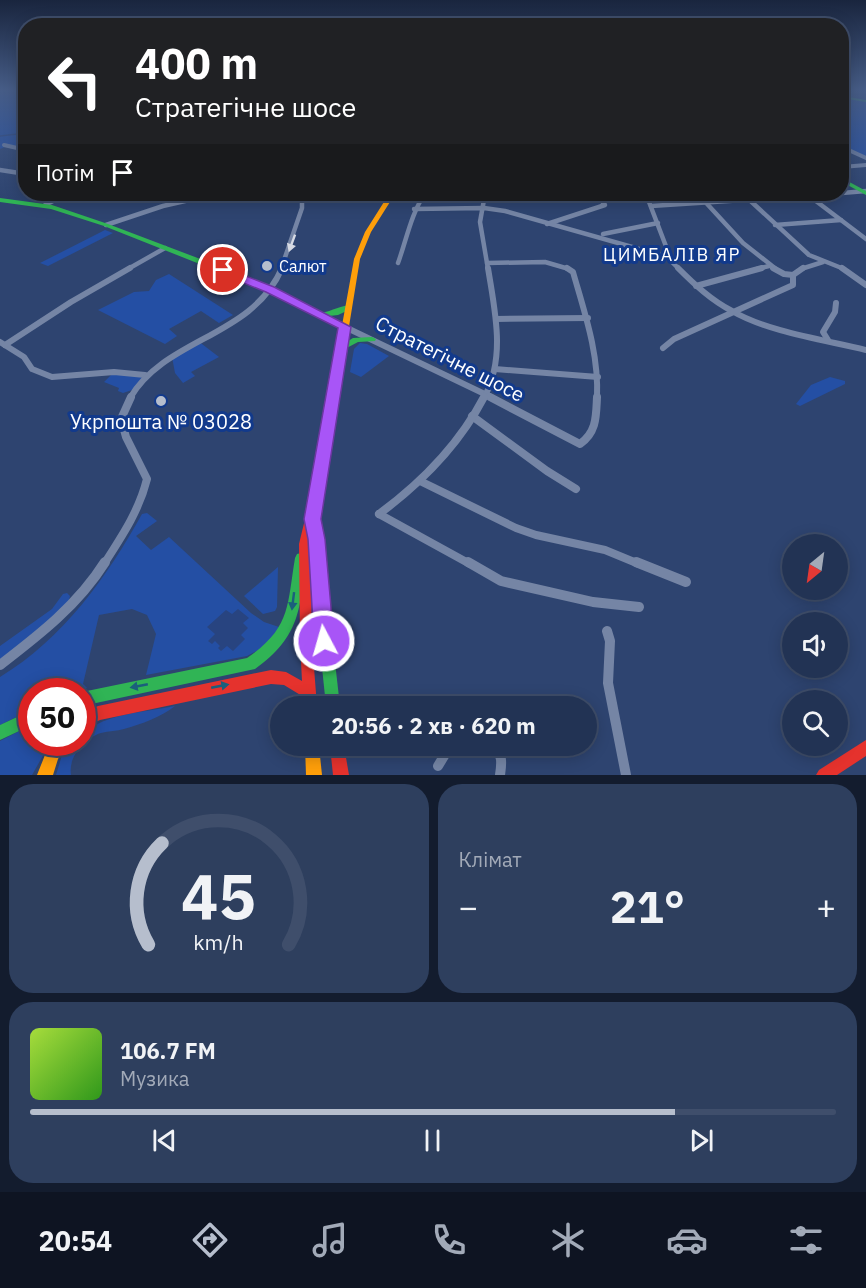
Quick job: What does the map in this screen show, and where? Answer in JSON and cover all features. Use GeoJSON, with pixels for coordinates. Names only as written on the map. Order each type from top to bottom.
{"type":"FeatureCollection","features":[{"type":"Feature","properties":{"kind":"main road"},"geometry":{"type":"LineString","coordinates":[[849,184],[865,192]]}},
{"type":"Feature","properties":{"kind":"main road","name":"Стратегічне шосе"},"geometry":{"type":"LineString","coordinates":[[0,200],[45,205],[106,225],[270,289],[345,327]]}},
{"type":"Feature","properties":{"kind":"main road"},"geometry":{"type":"LineString","coordinates":[[96,696],[250,664],[262,658],[284,639],[290,624],[296,580],[312,519],[348,307],[361,248],[377,215],[387,201]]}},
{"type":"Feature","properties":{"kind":"main road"},"geometry":{"type":"LineString","coordinates":[[319,314],[335,314],[348,307]]}},
{"type":"Feature","properties":{"kind":"main road"},"geometry":{"type":"LineString","coordinates":[[341,348],[356,340],[372,339]]}},
{"type":"Feature","properties":{"kind":"main road"},"geometry":{"type":"LineString","coordinates":[[312,519],[317,539],[319,587],[332,696]]}},
{"type":"Feature","properties":{"kind":"main road"},"geometry":{"type":"LineString","coordinates":[[305,544],[309,696]]}},
{"type":"Feature","properties":{"kind":"main road"},"geometry":{"type":"LineString","coordinates":[[96,714],[263,678],[286,679],[308,692]]}},
{"type":"Feature","properties":{"kind":"main road"},"geometry":{"type":"LineString","coordinates":[[0,733],[18,724]]}},
{"type":"Feature","properties":{"kind":"main road"},"geometry":{"type":"LineString","coordinates":[[824,775],[866,747]]}},
{"type":"Feature","properties":{"kind":"main road"},"geometry":{"type":"LineString","coordinates":[[45,775],[52,756]]}},
{"type":"Feature","properties":{"kind":"main road"},"geometry":{"type":"LineString","coordinates":[[313,756],[314,775]]}},
{"type":"Feature","properties":{"kind":"main road"},"geometry":{"type":"LineString","coordinates":[[338,756],[341,775]]}},
{"type":"Feature","properties":{"kind":"street"},"geometry":{"type":"LineString","coordinates":[[4,145],[18,148]]}},
{"type":"Feature","properties":{"kind":"street"},"geometry":{"type":"LineString","coordinates":[[849,150],[866,158]]}},
{"type":"Feature","properties":{"kind":"street"},"geometry":{"type":"LineString","coordinates":[[849,166],[866,165]]}},
{"type":"Feature","properties":{"kind":"street"},"geometry":{"type":"LineString","coordinates":[[0,170],[18,173]]}},
{"type":"Feature","properties":{"kind":"street"},"geometry":{"type":"LineString","coordinates":[[849,193],[865,192]]}},
{"type":"Feature","properties":{"kind":"street"},"geometry":{"type":"LineString","coordinates":[[45,205],[53,201]]}},
{"type":"Feature","properties":{"kind":"street"},"geometry":{"type":"LineString","coordinates":[[106,225],[185,201]]}},
{"type":"Feature","properties":{"kind":"street"},"geometry":{"type":"LineString","coordinates":[[0,665],[70,607],[95,578],[134,515],[146,489],[147,479],[126,437],[121,419],[129,399],[145,375],[251,311],[270,289],[279,274],[296,229],[302,201]]}},
{"type":"Feature","properties":{"kind":"street"},"geometry":{"type":"LineString","coordinates":[[398,263],[414,219],[414,209],[420,201]]}},
{"type":"Feature","properties":{"kind":"street"},"geometry":{"type":"LineString","coordinates":[[482,201],[479,208],[498,335],[495,369],[487,395],[420,481],[379,514],[501,581],[593,602],[639,607]]}},
{"type":"Feature","properties":{"kind":"street"},"geometry":{"type":"LineString","coordinates":[[547,224],[604,206],[601,201]]}},
{"type":"Feature","properties":{"kind":"street"},"geometry":{"type":"LineString","coordinates":[[649,201],[678,270],[733,312],[758,323],[866,350]]}},
{"type":"Feature","properties":{"kind":"street"},"geometry":{"type":"LineString","coordinates":[[651,206],[735,201]]}},
{"type":"Feature","properties":{"kind":"street"},"geometry":{"type":"LineString","coordinates":[[751,201],[809,255],[842,268],[866,285]]}},
{"type":"Feature","properties":{"kind":"street"},"geometry":{"type":"LineString","coordinates":[[816,201],[866,239]]}},
{"type":"Feature","properties":{"kind":"street"},"geometry":{"type":"LineString","coordinates":[[706,203],[768,266],[783,275],[793,275],[804,267],[823,262]]}},
{"type":"Feature","properties":{"kind":"street"},"geometry":{"type":"LineString","coordinates":[[414,209],[479,208],[505,211],[671,258]]}},
{"type":"Feature","properties":{"kind":"street"},"geometry":{"type":"LineString","coordinates":[[775,225],[841,220]]}},
{"type":"Feature","properties":{"kind":"street"},"geometry":{"type":"LineString","coordinates":[[603,234],[658,222]]}},
{"type":"Feature","properties":{"kind":"street"},"geometry":{"type":"LineString","coordinates":[[145,375],[114,372],[52,377],[32,369],[24,357],[3,343],[165,248]]}},
{"type":"Feature","properties":{"kind":"street"},"geometry":{"type":"LineString","coordinates":[[487,263],[553,262],[570,268],[588,318],[596,349],[598,377],[495,369]]}},
{"type":"Feature","properties":{"kind":"street"},"geometry":{"type":"LineString","coordinates":[[696,286],[768,266]]}},
{"type":"Feature","properties":{"kind":"street"},"geometry":{"type":"LineString","coordinates":[[663,348],[674,339],[706,327],[793,285],[793,275]]}},
{"type":"Feature","properties":{"kind":"street"},"geometry":{"type":"LineString","coordinates":[[828,340],[823,332],[835,316],[836,303]]}},
{"type":"Feature","properties":{"kind":"street"},"geometry":{"type":"LineString","coordinates":[[496,319],[588,318]]}},
{"type":"Feature","properties":{"kind":"street","name":"Стратегічне шосе"},"geometry":{"type":"LineString","coordinates":[[345,327],[487,395],[580,444],[590,437],[595,425],[598,377]]}},
{"type":"Feature","properties":{"kind":"street"},"geometry":{"type":"LineString","coordinates":[[472,416],[547,471],[576,489]]}},
{"type":"Feature","properties":{"kind":"street"},"geometry":{"type":"LineString","coordinates":[[420,481],[516,528],[605,550],[686,582]]}},
{"type":"Feature","properties":{"kind":"street"},"geometry":{"type":"LineString","coordinates":[[607,631],[610,641],[608,683],[626,775]]}},
{"type":"Feature","properties":{"kind":"street"},"geometry":{"type":"LineString","coordinates":[[438,766],[444,756]]}},
{"type":"Feature","properties":{"kind":"street"},"geometry":{"type":"LineString","coordinates":[[501,775],[502,756]]}},
{"type":"Feature","properties":{"kind":"shaded area"},"geometry":{"type":"Polygon","coordinates":[[[0,126],[18,126],[18,147],[9,145],[0,149],[0,126]]]}},
{"type":"Feature","properties":{"kind":"shaded area"},"geometry":{"type":"Polygon","coordinates":[[[849,126],[866,126],[866,157],[849,150],[849,126]]]}},
{"type":"Feature","properties":{"kind":"shaded area"},"geometry":{"type":"Polygon","coordinates":[[[105,230],[113,233],[48,266],[40,263],[105,230]]]}},
{"type":"Feature","properties":{"kind":"shaded area"},"geometry":{"type":"Polygon","coordinates":[[[169,274],[233,315],[219,323],[201,311],[169,329],[177,336],[165,344],[98,310],[134,292],[149,291],[156,280],[169,274]]]}},
{"type":"Feature","properties":{"kind":"shaded area"},"geometry":{"type":"Polygon","coordinates":[[[198,341],[219,357],[191,372],[195,376],[183,383],[175,373],[172,357],[198,341]]]}},
{"type":"Feature","properties":{"kind":"shaded area"},"geometry":{"type":"Polygon","coordinates":[[[360,343],[367,344],[389,356],[361,377],[350,372],[354,349],[360,343]]]}},
{"type":"Feature","properties":{"kind":"shaded area"},"geometry":{"type":"Polygon","coordinates":[[[114,372],[145,375],[135,389],[123,393],[118,391],[119,388],[104,382],[114,372]]]}},
{"type":"Feature","properties":{"kind":"shaded area"},"geometry":{"type":"Polygon","coordinates":[[[830,377],[845,381],[845,384],[800,406],[796,404],[811,385],[830,377]]]}},
{"type":"Feature","properties":{"kind":"shaded area"},"geometry":{"type":"Polygon","coordinates":[[[147,513],[157,521],[136,536],[151,550],[169,537],[251,613],[264,622],[279,627],[273,637],[257,651],[247,656],[146,675],[156,634],[147,615],[132,609],[99,615],[84,678],[18,678],[18,716],[0,725],[0,677],[23,662],[44,644],[82,605],[114,561],[142,514],[147,513]]]}},
{"type":"Feature","properties":{"kind":"shaded area"},"geometry":{"type":"Polygon","coordinates":[[[278,567],[277,607],[275,611],[263,614],[244,596],[278,567]]]}},
{"type":"Feature","properties":{"kind":"shaded area"},"geometry":{"type":"Polygon","coordinates":[[[67,593],[70,596],[68,604],[0,661],[0,646],[52,609],[63,594],[67,593]]]}},
{"type":"Feature","properties":{"kind":"shaded area"},"geometry":{"type":"Polygon","coordinates":[[[238,609],[249,618],[243,623],[248,628],[241,635],[245,639],[233,651],[227,646],[221,651],[215,641],[212,644],[208,641],[215,634],[207,627],[226,610],[232,614],[238,609]]]}},
{"type":"Feature","properties":{"kind":"shaded area"},"geometry":{"type":"Polygon","coordinates":[[[175,706],[164,714],[144,722],[96,736],[96,725],[114,717],[175,706]]]}},
{"type":"Feature","properties":{"kind":"shaded area"},"geometry":{"type":"Polygon","coordinates":[[[18,732],[18,756],[43,756],[32,775],[0,775],[0,741],[18,732]]]}},
{"type":"Feature","properties":{"kind":"shaded area"},"geometry":{"type":"Polygon","coordinates":[[[62,756],[75,756],[71,775],[56,775],[62,756]]]}},
{"type":"Feature","properties":{"kind":"waterway"},"geometry":{"type":"LineString","coordinates":[[0,136],[18,134]]}},
{"type":"Feature","properties":{"kind":"traffic: fast"},"geometry":{"type":"LineString","coordinates":[[849,184],[866,193]]}},
{"type":"Feature","properties":{"kind":"traffic: fast"},"geometry":{"type":"LineString","coordinates":[[0,200],[52,207],[106,225],[258,284],[345,327]]}},
{"type":"Feature","properties":{"kind":"traffic: fast"},"geometry":{"type":"LineString","coordinates":[[322,315],[335,313],[348,307]]}},
{"type":"Feature","properties":{"kind":"traffic: fast"},"geometry":{"type":"LineString","coordinates":[[341,348],[356,340],[372,339]]}},
{"type":"Feature","properties":{"kind":"traffic: fast"},"geometry":{"type":"LineString","coordinates":[[313,522],[332,696]]}},
{"type":"Feature","properties":{"kind":"traffic: fast"},"geometry":{"type":"LineString","coordinates":[[96,696],[250,664],[266,653],[285,631],[294,605],[301,558]]}},
{"type":"Feature","properties":{"kind":"traffic: fast"},"geometry":{"type":"LineString","coordinates":[[0,733],[18,724]]}},
{"type":"Feature","properties":{"kind":"traffic: slow"},"geometry":{"type":"LineString","coordinates":[[318,486],[357,259],[368,232],[388,201]]}},
{"type":"Feature","properties":{"kind":"traffic: slow"},"geometry":{"type":"LineString","coordinates":[[45,775],[52,756]]}},
{"type":"Feature","properties":{"kind":"traffic: slow"},"geometry":{"type":"LineString","coordinates":[[313,756],[314,775]]}},
{"type":"Feature","properties":{"kind":"traffic: jam"},"geometry":{"type":"LineString","coordinates":[[309,696],[306,642],[305,544],[318,486]]}},
{"type":"Feature","properties":{"kind":"traffic: jam"},"geometry":{"type":"LineString","coordinates":[[96,714],[271,677],[286,679],[308,692]]}},
{"type":"Feature","properties":{"kind":"traffic: jam"},"geometry":{"type":"LineString","coordinates":[[824,775],[866,747]]}},
{"type":"Feature","properties":{"kind":"traffic: jam"},"geometry":{"type":"LineString","coordinates":[[338,756],[341,775]]}},
{"type":"Feature","properties":{"kind":"place","name":"Салют"},"geometry":{"type":"Point","coordinates":[267,266]}},
{"type":"Feature","properties":{"kind":"place","name":"Укрпошта № 03028"},"geometry":{"type":"Point","coordinates":[161,401]}},
{"type":"Feature","properties":{"kind":"district","name":"ЦИМБАЛІВ ЯР"},"geometry":{"type":"Point","coordinates":[672,255]}},
{"type":"Feature","properties":{"kind":"route"},"geometry":{"type":"LineString","coordinates":[[223,270],[270,289],[345,327],[312,519],[317,539],[324,641]]}}]}
